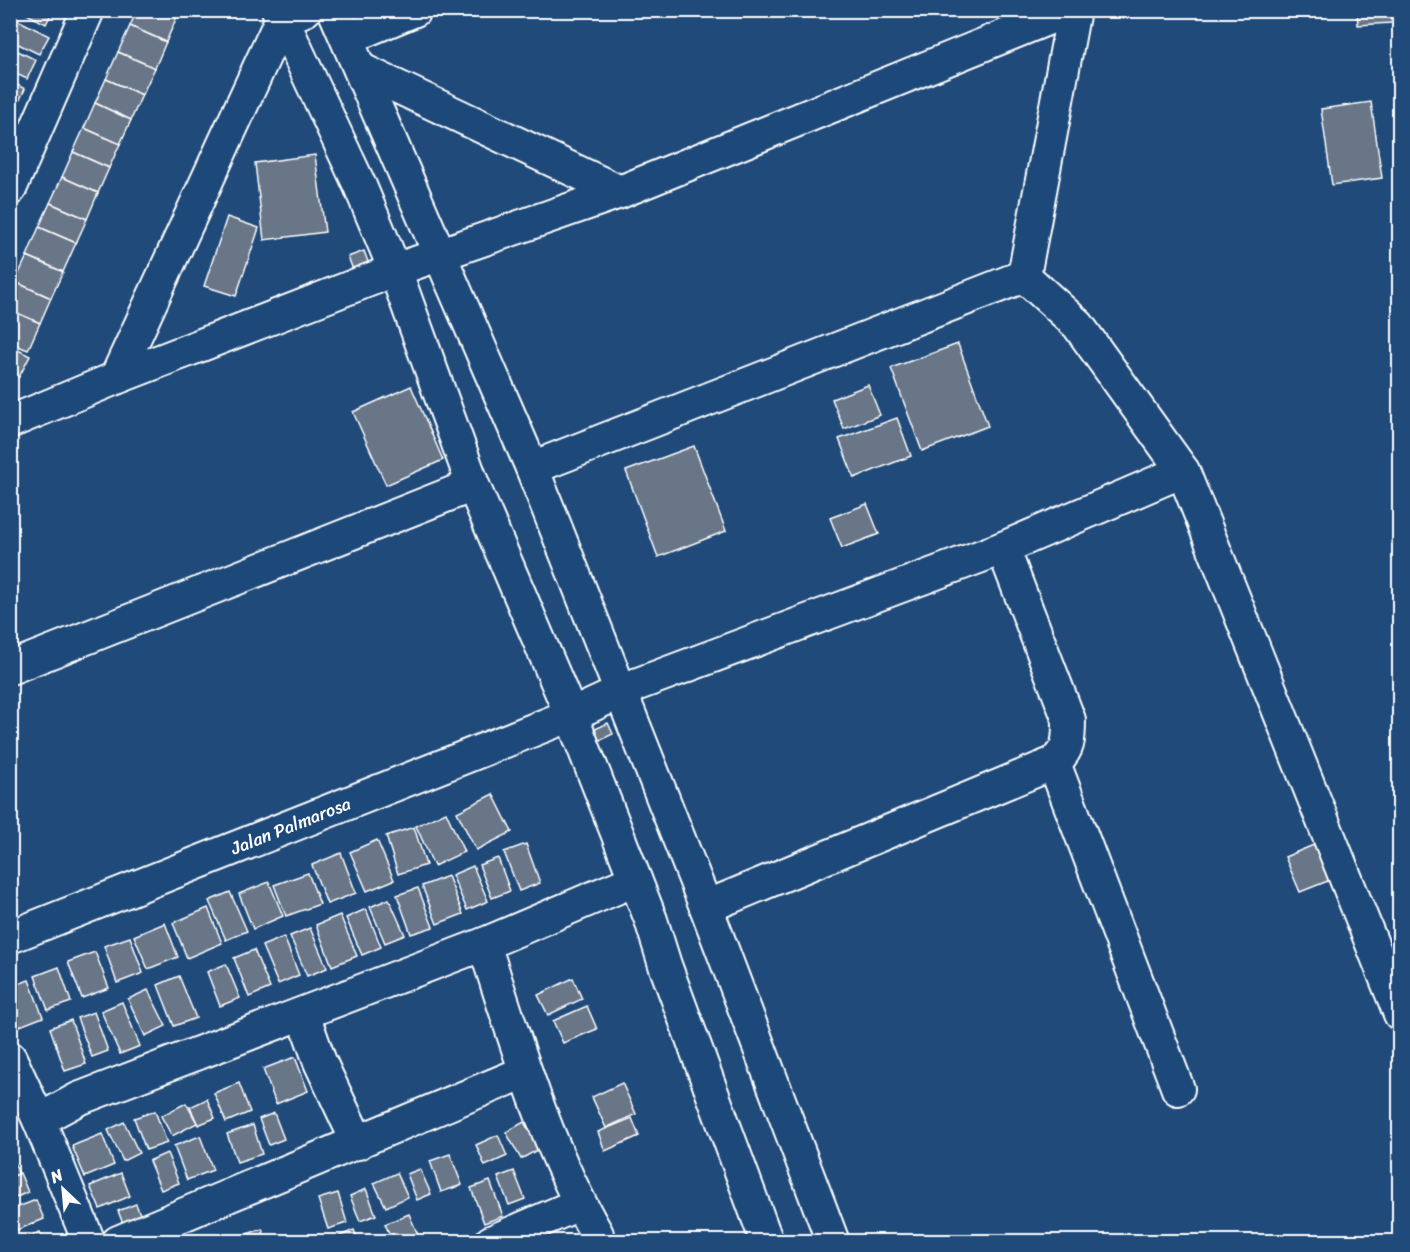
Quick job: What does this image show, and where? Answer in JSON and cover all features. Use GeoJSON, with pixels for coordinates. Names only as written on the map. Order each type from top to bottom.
{"type":"FeatureCollection","features":[{"type":"Feature","properties":{"kind":"street"},"geometry":{"type":"LineString","coordinates":[[10,189],[88,10]]}},
{"type":"Feature","properties":{"kind":"street"},"geometry":{"type":"LineString","coordinates":[[415,10],[341,24],[532,468],[706,907],[833,1242]]}},
{"type":"Feature","properties":{"kind":"street"},"geometry":{"type":"LineString","coordinates":[[10,422],[116,378],[439,253],[621,192],[1069,10]]}},
{"type":"Feature","properties":{"kind":"street"},"geometry":{"type":"LineString","coordinates":[[1024,276],[1074,10]]}},
{"type":"Feature","properties":{"kind":"street"},"geometry":{"type":"LineString","coordinates":[[288,14],[394,270],[473,485],[571,715],[635,880],[766,1242]]}},
{"type":"Feature","properties":{"kind":"street"},"geometry":{"type":"LineString","coordinates":[[116,378],[288,14]]}},
{"type":"Feature","properties":{"kind":"street"},"geometry":{"type":"LineString","coordinates":[[362,70],[621,192]]}},
{"type":"Feature","properties":{"kind":"street"},"geometry":{"type":"LineString","coordinates":[[532,468],[1024,276]]}},
{"type":"Feature","properties":{"kind":"street"},"geometry":{"type":"LineString","coordinates":[[1024,276],[1078,325],[1183,471],[1400,1014]]}},
{"type":"Feature","properties":{"kind":"street","name":"Jalan Palmarosa"},"geometry":{"type":"LineString","coordinates":[[10,937],[571,715],[620,692],[1003,548],[1183,471]]}},
{"type":"Feature","properties":{"kind":"street"},"geometry":{"type":"LineString","coordinates":[[10,668],[473,485]]}},
{"type":"Feature","properties":{"kind":"street"},"geometry":{"type":"LineString","coordinates":[[706,907],[1054,763],[1065,753],[1069,736],[1069,720],[1003,548]]}},
{"type":"Feature","properties":{"kind":"street"},"geometry":{"type":"LineString","coordinates":[[1054,763],[1178,1089]]}},
{"type":"Feature","properties":{"kind":"street"},"geometry":{"type":"LineString","coordinates":[[39,1120],[78,1099],[484,944],[635,880]]}},
{"type":"Feature","properties":{"kind":"street"},"geometry":{"type":"LineString","coordinates":[[484,944],[525,1072],[579,1204],[597,1234]]}},
{"type":"Feature","properties":{"kind":"street"},"geometry":{"type":"LineString","coordinates":[[303,1014],[320,1062],[358,1143]]}},
{"type":"Feature","properties":{"kind":"street"},"geometry":{"type":"LineString","coordinates":[[10,1058],[39,1120],[89,1242]]}},
{"type":"Feature","properties":{"kind":"street"},"geometry":{"type":"LineString","coordinates":[[118,1242],[525,1072]]}},
{"type":"Feature","properties":{"kind":"street"},"geometry":{"type":"LineString","coordinates":[[491,1242],[579,1204]]}},
{"type":"Feature","properties":{"kind":"building"},"geometry":{"type":"Polygon","coordinates":[[[19,10],[53,10],[46,24],[19,10]]]}},
{"type":"Feature","properties":{"kind":"building"},"geometry":{"type":"Polygon","coordinates":[[[137,10],[179,12],[166,42],[130,26],[137,10]]]}},
{"type":"Feature","properties":{"kind":"building"},"geometry":{"type":"Polygon","coordinates":[[[1357,10],[1392,10],[1392,23],[1358,25],[1357,10]]]}},
{"type":"Feature","properties":{"kind":"building"},"geometry":{"type":"Polygon","coordinates":[[[12,17],[49,36],[39,54],[10,40],[12,17]]]}},
{"type":"Feature","properties":{"kind":"building"},"geometry":{"type":"Polygon","coordinates":[[[130,26],[166,42],[155,68],[118,52],[130,26]]]}},
{"type":"Feature","properties":{"kind":"building"},"geometry":{"type":"Polygon","coordinates":[[[10,47],[36,60],[27,79],[10,71],[10,47]]]}},
{"type":"Feature","properties":{"kind":"building"},"geometry":{"type":"Polygon","coordinates":[[[118,52],[155,68],[142,95],[106,79],[118,52]]]}},
{"type":"Feature","properties":{"kind":"building"},"geometry":{"type":"Polygon","coordinates":[[[106,79],[142,95],[131,120],[95,103],[106,79]]]}},
{"type":"Feature","properties":{"kind":"building"},"geometry":{"type":"Polygon","coordinates":[[[10,81],[25,89],[16,107],[10,105],[10,81]]]}},
{"type":"Feature","properties":{"kind":"building"},"geometry":{"type":"Polygon","coordinates":[[[1371,102],[1382,178],[1332,185],[1321,109],[1371,102]]]}},
{"type":"Feature","properties":{"kind":"building"},"geometry":{"type":"Polygon","coordinates":[[[95,103],[131,120],[120,144],[84,128],[95,103]]]}},
{"type":"Feature","properties":{"kind":"building"},"geometry":{"type":"Polygon","coordinates":[[[84,128],[120,144],[109,168],[73,152],[84,128]]]}},
{"type":"Feature","properties":{"kind":"building"},"geometry":{"type":"Polygon","coordinates":[[[73,152],[109,168],[98,193],[62,177],[73,152]]]}},
{"type":"Feature","properties":{"kind":"building"},"geometry":{"type":"Polygon","coordinates":[[[315,155],[325,232],[264,240],[255,163],[315,155]]]}},
{"type":"Feature","properties":{"kind":"building"},"geometry":{"type":"Polygon","coordinates":[[[62,177],[98,193],[87,219],[50,203],[62,177]]]}},
{"type":"Feature","properties":{"kind":"building"},"geometry":{"type":"Polygon","coordinates":[[[50,203],[87,219],[76,243],[39,227],[50,203]]]}},
{"type":"Feature","properties":{"kind":"building"},"geometry":{"type":"Polygon","coordinates":[[[227,217],[259,228],[236,296],[204,286],[227,217]]]}},
{"type":"Feature","properties":{"kind":"building"},"geometry":{"type":"Polygon","coordinates":[[[39,227],[76,243],[63,272],[27,256],[39,227]]]}},
{"type":"Feature","properties":{"kind":"building"},"geometry":{"type":"Polygon","coordinates":[[[364,251],[370,267],[354,272],[348,257],[364,251]]]}},
{"type":"Feature","properties":{"kind":"building"},"geometry":{"type":"Polygon","coordinates":[[[27,256],[63,272],[51,298],[15,282],[27,256]]]}},
{"type":"Feature","properties":{"kind":"building"},"geometry":{"type":"Polygon","coordinates":[[[15,282],[51,298],[40,323],[10,310],[10,292],[15,282]]]}},
{"type":"Feature","properties":{"kind":"building"},"geometry":{"type":"Polygon","coordinates":[[[10,310],[40,323],[28,350],[10,343],[10,310]]]}},
{"type":"Feature","properties":{"kind":"building"},"geometry":{"type":"Polygon","coordinates":[[[958,344],[988,426],[922,451],[891,368],[958,344]]]}},
{"type":"Feature","properties":{"kind":"building"},"geometry":{"type":"Polygon","coordinates":[[[10,346],[30,356],[19,377],[10,373],[10,346]]]}},
{"type":"Feature","properties":{"kind":"building"},"geometry":{"type":"Polygon","coordinates":[[[868,385],[880,415],[844,429],[832,399],[868,385]]]}},
{"type":"Feature","properties":{"kind":"building"},"geometry":{"type":"Polygon","coordinates":[[[411,386],[443,460],[386,485],[353,412],[411,386]]]}},
{"type":"Feature","properties":{"kind":"building"},"geometry":{"type":"Polygon","coordinates":[[[897,418],[911,456],[854,478],[839,439],[897,418]]]}},
{"type":"Feature","properties":{"kind":"building"},"geometry":{"type":"Polygon","coordinates":[[[694,446],[726,531],[658,557],[626,471],[694,446]]]}},
{"type":"Feature","properties":{"kind":"building"},"geometry":{"type":"Polygon","coordinates":[[[867,504],[879,534],[842,548],[830,518],[867,504]]]}},
{"type":"Feature","properties":{"kind":"building"},"geometry":{"type":"Polygon","coordinates":[[[608,723],[613,734],[596,742],[591,731],[608,723]]]}},
{"type":"Feature","properties":{"kind":"building"},"geometry":{"type":"Polygon","coordinates":[[[493,794],[512,832],[476,850],[457,812],[493,794]]]}},
{"type":"Feature","properties":{"kind":"building"},"geometry":{"type":"Polygon","coordinates":[[[446,812],[464,852],[434,866],[416,826],[446,812]]]}},
{"type":"Feature","properties":{"kind":"building"},"geometry":{"type":"Polygon","coordinates":[[[414,827],[426,865],[398,874],[386,836],[414,827]]]}},
{"type":"Feature","properties":{"kind":"building"},"geometry":{"type":"Polygon","coordinates":[[[1328,839],[1343,875],[1300,892],[1285,857],[1328,839]]]}},
{"type":"Feature","properties":{"kind":"building"},"geometry":{"type":"Polygon","coordinates":[[[377,840],[394,880],[367,891],[350,852],[377,840]]]}},
{"type":"Feature","properties":{"kind":"building"},"geometry":{"type":"Polygon","coordinates":[[[526,844],[540,883],[519,891],[504,852],[526,844]]]}},
{"type":"Feature","properties":{"kind":"building"},"geometry":{"type":"Polygon","coordinates":[[[341,853],[356,893],[327,904],[312,865],[341,853]]]}},
{"type":"Feature","properties":{"kind":"building"},"geometry":{"type":"Polygon","coordinates":[[[498,858],[510,891],[492,898],[479,865],[498,858]]]}},
{"type":"Feature","properties":{"kind":"building"},"geometry":{"type":"Polygon","coordinates":[[[473,866],[488,901],[467,910],[452,875],[473,866]]]}},
{"type":"Feature","properties":{"kind":"building"},"geometry":{"type":"Polygon","coordinates":[[[308,873],[320,904],[286,916],[274,885],[308,873]]]}},
{"type":"Feature","properties":{"kind":"building"},"geometry":{"type":"Polygon","coordinates":[[[448,876],[463,914],[437,924],[422,886],[448,876]]]}},
{"type":"Feature","properties":{"kind":"building"},"geometry":{"type":"Polygon","coordinates":[[[269,882],[283,916],[253,929],[239,894],[269,882]]]}},
{"type":"Feature","properties":{"kind":"building"},"geometry":{"type":"Polygon","coordinates":[[[418,888],[433,927],[411,934],[397,895],[418,888]]]}},
{"type":"Feature","properties":{"kind":"building"},"geometry":{"type":"Polygon","coordinates":[[[230,892],[247,931],[226,940],[209,901],[230,892]]]}},
{"type":"Feature","properties":{"kind":"building"},"geometry":{"type":"Polygon","coordinates":[[[389,899],[405,935],[385,943],[370,907],[389,899]]]}},
{"type":"Feature","properties":{"kind":"building"},"geometry":{"type":"Polygon","coordinates":[[[208,908],[222,943],[187,958],[173,923],[208,908]]]}},
{"type":"Feature","properties":{"kind":"building"},"geometry":{"type":"Polygon","coordinates":[[[366,909],[381,947],[362,955],[346,918],[366,909]]]}},
{"type":"Feature","properties":{"kind":"building"},"geometry":{"type":"Polygon","coordinates":[[[340,915],[357,956],[332,966],[316,925],[340,915]]]}},
{"type":"Feature","properties":{"kind":"building"},"geometry":{"type":"Polygon","coordinates":[[[165,923],[178,957],[148,969],[134,936],[165,923]]]}},
{"type":"Feature","properties":{"kind":"building"},"geometry":{"type":"Polygon","coordinates":[[[310,928],[327,968],[307,976],[290,936],[310,928]]]}},
{"type":"Feature","properties":{"kind":"building"},"geometry":{"type":"Polygon","coordinates":[[[130,937],[143,973],[117,983],[104,946],[130,937]]]}},
{"type":"Feature","properties":{"kind":"building"},"geometry":{"type":"Polygon","coordinates":[[[284,937],[299,975],[278,984],[262,946],[284,937]]]}},
{"type":"Feature","properties":{"kind":"building"},"geometry":{"type":"Polygon","coordinates":[[[254,950],[270,988],[249,997],[234,958],[254,950]]]}},
{"type":"Feature","properties":{"kind":"building"},"geometry":{"type":"Polygon","coordinates":[[[95,952],[109,988],[82,998],[68,962],[95,952]]]}},
{"type":"Feature","properties":{"kind":"building"},"geometry":{"type":"Polygon","coordinates":[[[226,964],[240,998],[220,1006],[207,972],[226,964]]]}},
{"type":"Feature","properties":{"kind":"building"},"geometry":{"type":"Polygon","coordinates":[[[59,967],[71,1002],[48,1010],[35,976],[59,967]]]}},
{"type":"Feature","properties":{"kind":"building"},"geometry":{"type":"Polygon","coordinates":[[[179,976],[196,1018],[174,1026],[158,985],[179,976]]]}},
{"type":"Feature","properties":{"kind":"building"},"geometry":{"type":"Polygon","coordinates":[[[573,978],[582,999],[548,1015],[538,995],[573,978]]]}},
{"type":"Feature","properties":{"kind":"building"},"geometry":{"type":"Polygon","coordinates":[[[29,980],[43,1017],[10,1030],[10,987],[29,980]]]}},
{"type":"Feature","properties":{"kind":"building"},"geometry":{"type":"Polygon","coordinates":[[[148,990],[166,1026],[145,1036],[128,999],[148,990]]]}},
{"type":"Feature","properties":{"kind":"building"},"geometry":{"type":"Polygon","coordinates":[[[122,1002],[140,1046],[120,1054],[101,1011],[122,1002]]]}},
{"type":"Feature","properties":{"kind":"building"},"geometry":{"type":"Polygon","coordinates":[[[587,1006],[597,1029],[563,1043],[553,1021],[587,1006]]]}},
{"type":"Feature","properties":{"kind":"building"},"geometry":{"type":"Polygon","coordinates":[[[94,1012],[108,1051],[92,1057],[77,1018],[94,1012]]]}},
{"type":"Feature","properties":{"kind":"building"},"geometry":{"type":"Polygon","coordinates":[[[71,1020],[86,1064],[65,1071],[50,1028],[71,1020]]]}},
{"type":"Feature","properties":{"kind":"building"},"geometry":{"type":"Polygon","coordinates":[[[295,1057],[308,1091],[276,1104],[263,1069],[295,1057]]]}},
{"type":"Feature","properties":{"kind":"building"},"geometry":{"type":"Polygon","coordinates":[[[239,1083],[250,1112],[226,1122],[214,1093],[239,1083]]]}},
{"type":"Feature","properties":{"kind":"building"},"geometry":{"type":"Polygon","coordinates":[[[622,1083],[636,1114],[606,1128],[592,1097],[622,1083]]]}},
{"type":"Feature","properties":{"kind":"building"},"geometry":{"type":"Polygon","coordinates":[[[207,1099],[215,1118],[198,1125],[190,1107],[207,1099]]]}},
{"type":"Feature","properties":{"kind":"building"},"geometry":{"type":"Polygon","coordinates":[[[186,1103],[197,1123],[172,1136],[161,1116],[186,1103]]]}},
{"type":"Feature","properties":{"kind":"building"},"geometry":{"type":"Polygon","coordinates":[[[155,1111],[167,1143],[146,1150],[134,1118],[155,1111]]]}},
{"type":"Feature","properties":{"kind":"building"},"geometry":{"type":"Polygon","coordinates":[[[274,1113],[284,1139],[269,1145],[259,1119],[274,1113]]]}},
{"type":"Feature","properties":{"kind":"building"},"geometry":{"type":"Polygon","coordinates":[[[632,1118],[639,1136],[605,1151],[598,1132],[632,1118]]]}},
{"type":"Feature","properties":{"kind":"building"},"geometry":{"type":"Polygon","coordinates":[[[124,1122],[139,1153],[123,1161],[108,1130],[124,1122]]]}},
{"type":"Feature","properties":{"kind":"building"},"geometry":{"type":"Polygon","coordinates":[[[524,1122],[539,1149],[521,1159],[506,1132],[524,1122]]]}},
{"type":"Feature","properties":{"kind":"building"},"geometry":{"type":"Polygon","coordinates":[[[253,1125],[262,1154],[237,1162],[227,1134],[253,1125]]]}},
{"type":"Feature","properties":{"kind":"building"},"geometry":{"type":"Polygon","coordinates":[[[102,1134],[114,1165],[85,1177],[72,1146],[102,1134]]]}},
{"type":"Feature","properties":{"kind":"building"},"geometry":{"type":"Polygon","coordinates":[[[498,1135],[507,1156],[485,1166],[476,1145],[498,1135]]]}},
{"type":"Feature","properties":{"kind":"building"},"geometry":{"type":"Polygon","coordinates":[[[200,1136],[213,1170],[187,1180],[174,1146],[200,1136]]]}},
{"type":"Feature","properties":{"kind":"building"},"geometry":{"type":"Polygon","coordinates":[[[10,1153],[19,1174],[10,1177],[10,1153]]]}},
{"type":"Feature","properties":{"kind":"building"},"geometry":{"type":"Polygon","coordinates":[[[167,1153],[179,1183],[161,1190],[149,1161],[167,1153]]]}},
{"type":"Feature","properties":{"kind":"building"},"geometry":{"type":"Polygon","coordinates":[[[450,1154],[462,1185],[441,1192],[430,1161],[450,1154]]]}},
{"type":"Feature","properties":{"kind":"building"},"geometry":{"type":"Polygon","coordinates":[[[420,1169],[431,1194],[417,1200],[407,1174],[420,1169]]]}},
{"type":"Feature","properties":{"kind":"building"},"geometry":{"type":"Polygon","coordinates":[[[514,1171],[525,1199],[509,1205],[498,1177],[514,1171]]]}},
{"type":"Feature","properties":{"kind":"building"},"geometry":{"type":"Polygon","coordinates":[[[20,1173],[28,1192],[10,1200],[10,1178],[20,1173]]]}},
{"type":"Feature","properties":{"kind":"building"},"geometry":{"type":"Polygon","coordinates":[[[121,1173],[130,1196],[100,1209],[90,1186],[121,1173]]]}},
{"type":"Feature","properties":{"kind":"building"},"geometry":{"type":"Polygon","coordinates":[[[397,1173],[408,1197],[386,1207],[374,1183],[397,1173]]]}},
{"type":"Feature","properties":{"kind":"building"},"geometry":{"type":"Polygon","coordinates":[[[490,1181],[503,1216],[484,1223],[471,1188],[490,1181]]]}},
{"type":"Feature","properties":{"kind":"building"},"geometry":{"type":"Polygon","coordinates":[[[366,1189],[376,1215],[360,1221],[350,1196],[366,1189]]]}},
{"type":"Feature","properties":{"kind":"building"},"geometry":{"type":"Polygon","coordinates":[[[338,1193],[347,1223],[328,1229],[318,1199],[338,1193]]]}},
{"type":"Feature","properties":{"kind":"building"},"geometry":{"type":"Polygon","coordinates":[[[36,1200],[44,1219],[10,1233],[10,1210],[36,1200]]]}},
{"type":"Feature","properties":{"kind":"building"},"geometry":{"type":"Polygon","coordinates":[[[136,1204],[142,1219],[124,1226],[118,1211],[136,1204]]]}},
{"type":"Feature","properties":{"kind":"building"},"geometry":{"type":"Polygon","coordinates":[[[409,1214],[421,1242],[393,1242],[385,1224],[409,1214]]]}},
{"type":"Feature","properties":{"kind":"building"},"geometry":{"type":"Polygon","coordinates":[[[262,1229],[267,1242],[237,1242],[235,1238],[262,1229]]]}},
{"type":"Feature","properties":{"kind":"building"},"geometry":{"type":"Polygon","coordinates":[[[354,1230],[359,1242],[336,1242],[335,1238],[354,1230]]]}},
{"type":"Feature","properties":{"kind":"building"},"geometry":{"type":"Polygon","coordinates":[[[40,1232],[44,1242],[13,1242],[40,1232]]]}}]}
